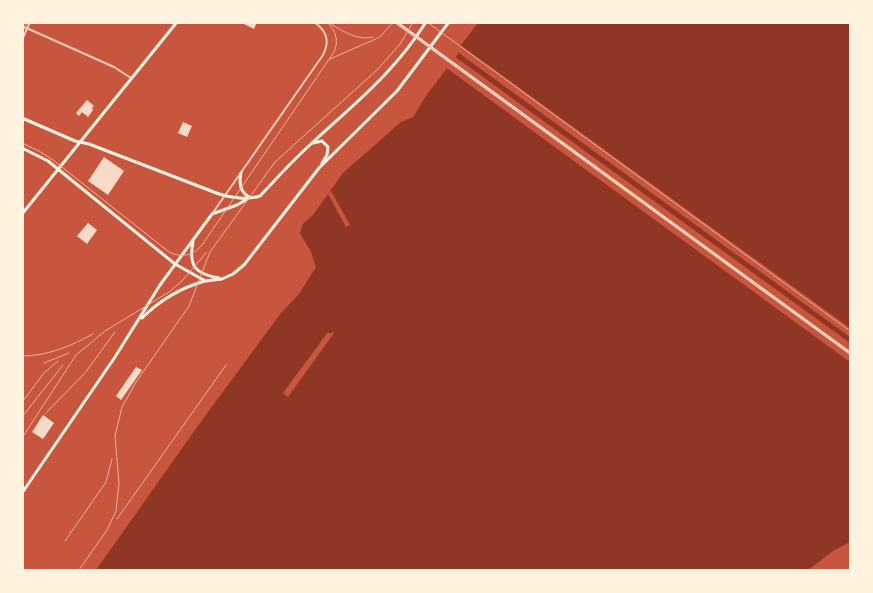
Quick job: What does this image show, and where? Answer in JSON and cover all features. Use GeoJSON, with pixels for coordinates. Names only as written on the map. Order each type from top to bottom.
{"type":"FeatureCollection","features":[{"type":"Feature","properties":{"kind":"main road"},"geometry":{"type":"LineString","coordinates":[[22,214],[177,22]]}},
{"type":"Feature","properties":{"kind":"main road"},"geometry":{"type":"LineString","coordinates":[[396,22],[850,353]]}},
{"type":"Feature","properties":{"kind":"main road"},"geometry":{"type":"LineString","coordinates":[[22,118],[225,196],[250,198],[260,196],[310,145],[394,66],[412,45],[426,22]]}},
{"type":"Feature","properties":{"kind":"main road"},"geometry":{"type":"LineString","coordinates":[[140,320],[153,307],[188,286],[206,280],[222,279],[244,265],[319,168],[397,91],[449,22]]}},
{"type":"Feature","properties":{"kind":"main road"},"geometry":{"type":"LineString","coordinates":[[310,145],[322,141],[328,146],[327,154],[319,168]]}},
{"type":"Feature","properties":{"kind":"main road"},"geometry":{"type":"LineString","coordinates":[[22,148],[41,157],[58,169],[175,264],[206,280]]}},
{"type":"Feature","properties":{"kind":"main road"},"geometry":{"type":"LineString","coordinates":[[241,173],[241,188],[250,198]]}},
{"type":"Feature","properties":{"kind":"main road"},"geometry":{"type":"LineString","coordinates":[[22,493],[140,320],[160,285],[212,214],[250,198]]}},
{"type":"Feature","properties":{"kind":"main road"},"geometry":{"type":"LineString","coordinates":[[193,242],[190,254],[194,267],[206,276],[222,279]]}},
{"type":"Feature","properties":{"kind":"street"},"geometry":{"type":"LineString","coordinates":[[22,40],[30,22]]}},
{"type":"Feature","properties":{"kind":"street"},"geometry":{"type":"LineString","coordinates":[[212,214],[327,47],[328,40],[326,34],[314,22]]}},
{"type":"Feature","properties":{"kind":"street"},"geometry":{"type":"LineString","coordinates":[[22,26],[114,67],[132,79]]}},
{"type":"Feature","properties":{"kind":"shaded area"},"geometry":{"type":"Polygon","coordinates":[[[478,23],[850,23],[850,542],[833,551],[808,570],[96,570],[200,423],[281,313],[299,294],[316,267],[311,252],[300,233],[303,224],[313,215],[343,173],[401,122],[413,117],[478,23]]]}},
{"type":"Feature","properties":{"kind":"pier"},"geometry":{"type":"Polygon","coordinates":[[[459,44],[850,328],[850,337],[456,51],[459,44]]]}},
{"type":"Feature","properties":{"kind":"pier"},"geometry":{"type":"Polygon","coordinates":[[[454,56],[850,343],[850,362],[445,67],[454,56]]]}},
{"type":"Feature","properties":{"kind":"pier"},"geometry":{"type":"Polygon","coordinates":[[[331,191],[350,225],[346,227],[328,194],[331,191]]]}},
{"type":"Feature","properties":{"kind":"pier"},"geometry":{"type":"Polygon","coordinates":[[[328,332],[334,333],[288,397],[283,393],[328,332]]]}},
{"type":"Feature","properties":{"kind":"building"},"geometry":{"type":"Polygon","coordinates":[[[245,22],[257,22],[254,29],[244,24],[245,22]]]}},
{"type":"Feature","properties":{"kind":"building"},"geometry":{"type":"Polygon","coordinates":[[[87,100],[94,106],[93,110],[88,117],[82,112],[79,116],[76,113],[87,100]]]}},
{"type":"Feature","properties":{"kind":"building"},"geometry":{"type":"Polygon","coordinates":[[[183,122],[192,126],[187,137],[178,133],[183,122]]]}},
{"type":"Feature","properties":{"kind":"building"},"geometry":{"type":"Polygon","coordinates":[[[104,157],[124,171],[108,195],[88,181],[104,157]]]}},
{"type":"Feature","properties":{"kind":"building"},"geometry":{"type":"Polygon","coordinates":[[[88,223],[97,230],[87,244],[77,236],[88,223]]]}},
{"type":"Feature","properties":{"kind":"building"},"geometry":{"type":"Polygon","coordinates":[[[136,367],[142,370],[121,400],[116,396],[136,367]]]}},
{"type":"Feature","properties":{"kind":"building"},"geometry":{"type":"Polygon","coordinates":[[[43,415],[54,423],[43,439],[32,432],[43,415]]]}},
{"type":"Feature","properties":{"kind":"tram line"},"geometry":{"type":"LineString","coordinates":[[22,34],[27,22]]}},
{"type":"Feature","properties":{"kind":"tram line"},"geometry":{"type":"LineString","coordinates":[[22,143],[53,160],[169,252],[178,255],[191,254],[202,245],[334,52],[336,36],[327,22]]}},
{"type":"Feature","properties":{"kind":"tram line"},"geometry":{"type":"LineString","coordinates":[[330,59],[380,37],[393,22]]}},
{"type":"Feature","properties":{"kind":"tram line"},"geometry":{"type":"LineString","coordinates":[[394,22],[850,354]]}},
{"type":"Feature","properties":{"kind":"tram line"},"geometry":{"type":"LineString","coordinates":[[329,23],[361,38],[373,37]]}},
{"type":"Feature","properties":{"kind":"railway"},"geometry":{"type":"LineString","coordinates":[[396,22],[850,352]]}},
{"type":"Feature","properties":{"kind":"railway"},"geometry":{"type":"LineString","coordinates":[[79,570],[107,530],[116,511],[119,483],[115,436],[122,407],[136,382],[189,306],[210,252],[275,162],[377,70],[400,44],[413,22]]}},
{"type":"Feature","properties":{"kind":"railway"},"geometry":{"type":"LineString","coordinates":[[427,22],[850,331]]}},
{"type":"Feature","properties":{"kind":"railway"},"geometry":{"type":"LineString","coordinates":[[22,438],[76,355],[105,331],[169,292],[182,281],[206,253]]}},
{"type":"Feature","properties":{"kind":"railway"},"geometry":{"type":"LineString","coordinates":[[45,414],[85,373],[115,332]]}},
{"type":"Feature","properties":{"kind":"railway"},"geometry":{"type":"LineString","coordinates":[[22,356],[32,356],[59,350],[93,334]]}},
{"type":"Feature","properties":{"kind":"railway"},"geometry":{"type":"LineString","coordinates":[[44,363],[69,353]]}},
{"type":"Feature","properties":{"kind":"railway"},"geometry":{"type":"LineString","coordinates":[[22,402],[44,373],[58,361]]}},
{"type":"Feature","properties":{"kind":"railway"},"geometry":{"type":"LineString","coordinates":[[22,417],[63,365]]}},
{"type":"Feature","properties":{"kind":"railway"},"geometry":{"type":"LineString","coordinates":[[117,519],[226,365]]}},
{"type":"Feature","properties":{"kind":"railway"},"geometry":{"type":"LineString","coordinates":[[65,541],[106,482],[112,459]]}}]}
